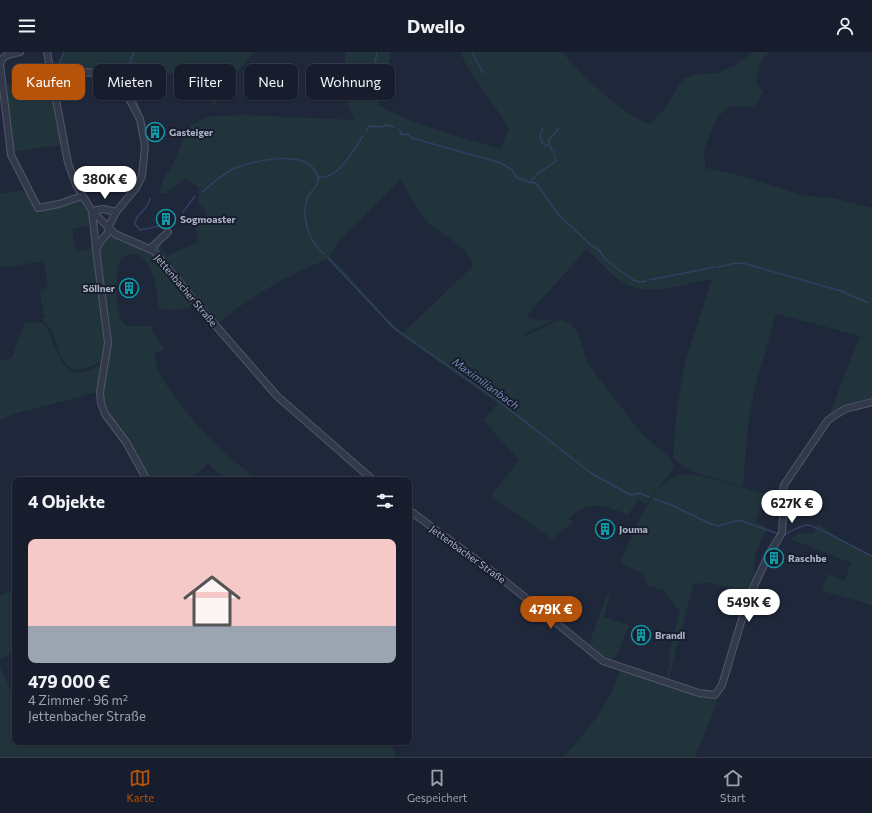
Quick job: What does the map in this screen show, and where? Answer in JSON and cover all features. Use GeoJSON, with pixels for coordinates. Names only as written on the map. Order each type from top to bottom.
{"type":"FeatureCollection","features":[{"type":"Feature","properties":{"kind":"street"},"geometry":{"type":"LineString","coordinates":[[20,52],[6,55],[0,64],[8,141],[14,163],[38,208],[54,206],[82,196]]}},
{"type":"Feature","properties":{"kind":"street","name":"Jettenbacher Straße"},"geometry":{"type":"LineString","coordinates":[[47,52],[50,64]]}},
{"type":"Feature","properties":{"kind":"street"},"geometry":{"type":"LineString","coordinates":[[85,72],[96,73],[116,79],[124,89],[140,119],[145,146],[142,176],[136,188],[116,212],[109,229],[96,249]]}},
{"type":"Feature","properties":{"kind":"street","name":"Jettenbacher Straße"},"geometry":{"type":"LineString","coordinates":[[56,100],[65,152],[72,177],[92,211],[109,229],[123,238],[150,249],[277,396],[370,477]]}},
{"type":"Feature","properties":{"kind":"street"},"geometry":{"type":"LineString","coordinates":[[116,212],[103,209],[92,211],[108,343],[107,358],[100,392],[100,403],[105,414],[126,442],[144,477]]}},
{"type":"Feature","properties":{"kind":"street"},"geometry":{"type":"LineString","coordinates":[[150,249],[168,232]]}},
{"type":"Feature","properties":{"kind":"street","name":"Jettenbacher Straße"},"geometry":{"type":"LineString","coordinates":[[412,512],[500,578],[603,661],[699,693],[715,695],[722,685],[748,599],[769,554],[782,533],[783,489],[828,420],[845,409],[872,402]]}},
{"type":"Feature","properties":{"kind":"shaded area"},"geometry":{"type":"Polygon","coordinates":[[[64,52],[254,52],[236,74],[236,64],[174,64],[174,73],[166,75],[166,64],[93,64],[93,71],[85,70],[85,64],[58,64],[64,52]]]}},
{"type":"Feature","properties":{"kind":"shaded area"},"geometry":{"type":"Polygon","coordinates":[[[345,52],[391,52],[389,64],[345,64],[345,52]]]}},
{"type":"Feature","properties":{"kind":"shaded area"},"geometry":{"type":"Polygon","coordinates":[[[460,52],[562,52],[591,82],[615,103],[627,112],[650,124],[666,107],[680,83],[685,78],[698,74],[717,73],[734,66],[753,52],[769,52],[761,62],[756,83],[763,92],[758,102],[753,107],[731,106],[718,116],[703,151],[706,168],[741,176],[806,196],[833,198],[872,208],[872,400],[827,420],[860,336],[776,314],[754,391],[748,425],[743,487],[690,471],[673,458],[676,414],[684,366],[712,279],[667,288],[645,289],[634,287],[624,283],[614,276],[587,249],[528,314],[528,317],[537,320],[555,320],[523,334],[524,336],[560,320],[567,322],[572,326],[580,338],[591,368],[642,434],[669,457],[674,466],[646,504],[638,499],[628,515],[604,507],[590,506],[568,519],[574,522],[552,539],[491,496],[519,460],[483,420],[498,404],[394,330],[327,259],[256,295],[217,324],[155,250],[155,247],[159,243],[163,251],[169,255],[199,242],[195,228],[205,221],[207,212],[198,203],[199,188],[186,179],[165,194],[159,192],[164,178],[172,166],[188,128],[192,124],[212,116],[246,115],[354,120],[346,100],[380,100],[378,105],[407,119],[500,149],[509,129],[477,82],[460,52]],[[400,180],[338,243],[330,256],[385,316],[403,333],[473,266],[464,250],[429,223],[417,208],[400,180]]]}},
{"type":"Feature","properties":{"kind":"shaded area"},"geometry":{"type":"Polygon","coordinates":[[[12,83],[12,100],[54,100],[61,145],[12,152],[4,85],[12,83]]]}},
{"type":"Feature","properties":{"kind":"shaded area"},"geometry":{"type":"Polygon","coordinates":[[[211,100],[217,100],[214,105],[211,100]]]}},
{"type":"Feature","properties":{"kind":"shaded area"},"geometry":{"type":"Polygon","coordinates":[[[29,190],[35,206],[80,199],[88,208],[92,224],[72,229],[76,252],[95,247],[107,344],[103,360],[86,368],[75,369],[68,366],[63,360],[52,332],[47,324],[40,319],[45,318],[39,290],[48,287],[44,261],[0,268],[0,193],[29,190]]]}},
{"type":"Feature","properties":{"kind":"shaded area"},"geometry":{"type":"Polygon","coordinates":[[[111,234],[151,251],[193,303],[187,308],[183,309],[159,309],[158,296],[152,273],[145,260],[140,256],[128,254],[120,260],[117,275],[117,305],[122,321],[126,326],[153,326],[152,331],[164,349],[156,353],[156,363],[161,376],[170,390],[194,421],[218,447],[253,477],[222,477],[208,463],[194,477],[145,477],[109,418],[101,400],[108,355],[98,256],[99,249],[105,237],[111,234]]]}},
{"type":"Feature","properties":{"kind":"shaded area"},"geometry":{"type":"Polygon","coordinates":[[[32,322],[42,323],[46,326],[60,358],[65,366],[71,371],[80,372],[91,369],[105,361],[98,392],[17,413],[0,420],[0,361],[12,358],[24,324],[32,322]]]}},
{"type":"Feature","properties":{"kind":"shaded area"},"geometry":{"type":"Polygon","coordinates":[[[684,474],[706,477],[766,494],[755,522],[767,528],[758,547],[754,561],[755,578],[748,593],[710,583],[693,584],[668,682],[666,681],[671,659],[668,657],[680,610],[675,606],[664,590],[647,586],[643,574],[622,564],[621,560],[638,522],[653,496],[672,478],[684,474]]]}},
{"type":"Feature","properties":{"kind":"shaded area"},"geometry":{"type":"Polygon","coordinates":[[[818,523],[839,538],[872,555],[872,605],[822,591],[828,574],[845,580],[851,563],[791,539],[799,533],[814,533],[818,523]]]}},
{"type":"Feature","properties":{"kind":"shaded area"},"geometry":{"type":"Polygon","coordinates":[[[12,590],[12,653],[0,659],[0,596],[12,590]]]}},
{"type":"Feature","properties":{"kind":"shaded area"},"geometry":{"type":"Polygon","coordinates":[[[608,592],[610,595],[604,617],[629,625],[616,657],[609,661],[588,647],[608,592]]]}},
{"type":"Feature","properties":{"kind":"shaded area"},"geometry":{"type":"Polygon","coordinates":[[[0,667],[12,693],[12,745],[391,745],[396,757],[0,757],[0,667]]]}},
{"type":"Feature","properties":{"kind":"shaded area"},"geometry":{"type":"Polygon","coordinates":[[[620,670],[718,701],[695,757],[563,757],[597,717],[610,695],[620,670]]]}},
{"type":"Feature","properties":{"kind":"waterway"},"geometry":{"type":"LineString","coordinates":[[59,64],[64,52]]}},
{"type":"Feature","properties":{"kind":"waterway"},"geometry":{"type":"LineString","coordinates":[[131,64],[134,52]]}},
{"type":"Feature","properties":{"kind":"waterway"},"geometry":{"type":"LineString","coordinates":[[374,64],[377,52]]}},
{"type":"Feature","properties":{"kind":"waterway"},"geometry":{"type":"LineString","coordinates":[[472,52],[483,73]]}},
{"type":"Feature","properties":{"kind":"waterway","name":"Maximilianbach"},"geometry":{"type":"LineString","coordinates":[[136,100],[143,118]]}},
{"type":"Feature","properties":{"kind":"waterway","name":"Maximilianbach"},"geometry":{"type":"LineString","coordinates":[[145,124],[146,129]]}},
{"type":"Feature","properties":{"kind":"waterway"},"geometry":{"type":"LineString","coordinates":[[366,131],[369,126],[382,127],[386,125],[394,127]]}},
{"type":"Feature","properties":{"kind":"waterway"},"geometry":{"type":"LineString","coordinates":[[543,128],[540,135],[542,143],[548,146]]}},
{"type":"Feature","properties":{"kind":"waterway"},"geometry":{"type":"LineString","coordinates":[[552,150],[548,141],[559,128]]}},
{"type":"Feature","properties":{"kind":"waterway"},"geometry":{"type":"LineString","coordinates":[[399,130],[402,135],[408,134],[412,138],[501,163],[512,170],[516,177],[528,182],[536,183],[559,215],[591,245],[599,250],[606,260],[633,280],[640,282],[646,281]]}},
{"type":"Feature","properties":{"kind":"waterway"},"geometry":{"type":"LineString","coordinates":[[318,177],[326,177],[339,169],[345,163],[363,136]]}},
{"type":"Feature","properties":{"kind":"waterway"},"geometry":{"type":"LineString","coordinates":[[530,183],[537,174],[556,161],[554,154]]}},
{"type":"Feature","properties":{"kind":"waterway","name":"Maximilianbach"},"geometry":{"type":"LineString","coordinates":[[202,192],[231,170],[240,166],[265,160],[291,159],[303,161],[312,167],[318,179],[318,183],[308,196],[305,206],[305,214],[310,236],[324,254]]}},
{"type":"Feature","properties":{"kind":"waterway","name":"Maximilianbach"},"geometry":{"type":"LineString","coordinates":[[183,212],[195,196]]}},
{"type":"Feature","properties":{"kind":"waterway","name":"Maximilianbach"},"geometry":{"type":"LineString","coordinates":[[150,198],[147,206],[137,217],[135,224],[140,230],[160,226]]}},
{"type":"Feature","properties":{"kind":"waterway","name":"Maximilianbach"},"geometry":{"type":"LineString","coordinates":[[328,258],[395,329],[500,402],[591,473],[631,495],[639,493],[649,497]]}},
{"type":"Feature","properties":{"kind":"waterway"},"geometry":{"type":"LineString","coordinates":[[718,267],[736,263],[746,264],[841,291],[868,303]]}},
{"type":"Feature","properties":{"kind":"waterway"},"geometry":{"type":"LineString","coordinates":[[649,280],[715,267]]}},
{"type":"Feature","properties":{"kind":"waterway","name":"Maximilianbach"},"geometry":{"type":"LineString","coordinates":[[654,499],[669,504],[718,526],[739,520],[779,534]]}},
{"type":"Feature","properties":{"kind":"waterway","name":"Maximilianbach"},"geometry":{"type":"LineString","coordinates":[[785,535],[801,526],[812,526],[872,556]]}},
{"type":"Feature","properties":{"kind":"place","name":"Gasteiger"},"geometry":{"type":"Point","coordinates":[155,132]}},
{"type":"Feature","properties":{"kind":"place","name":"Sogmoaster"},"geometry":{"type":"Point","coordinates":[166,219]}},
{"type":"Feature","properties":{"kind":"place","name":"Söllner"},"geometry":{"type":"Point","coordinates":[129,288]}},
{"type":"Feature","properties":{"kind":"place","name":"Jouma"},"geometry":{"type":"Point","coordinates":[605,529]}},
{"type":"Feature","properties":{"kind":"place","name":"Raschbe"},"geometry":{"type":"Point","coordinates":[774,558]}},
{"type":"Feature","properties":{"kind":"place","name":"Brandl"},"geometry":{"type":"Point","coordinates":[641,635]}}]}
